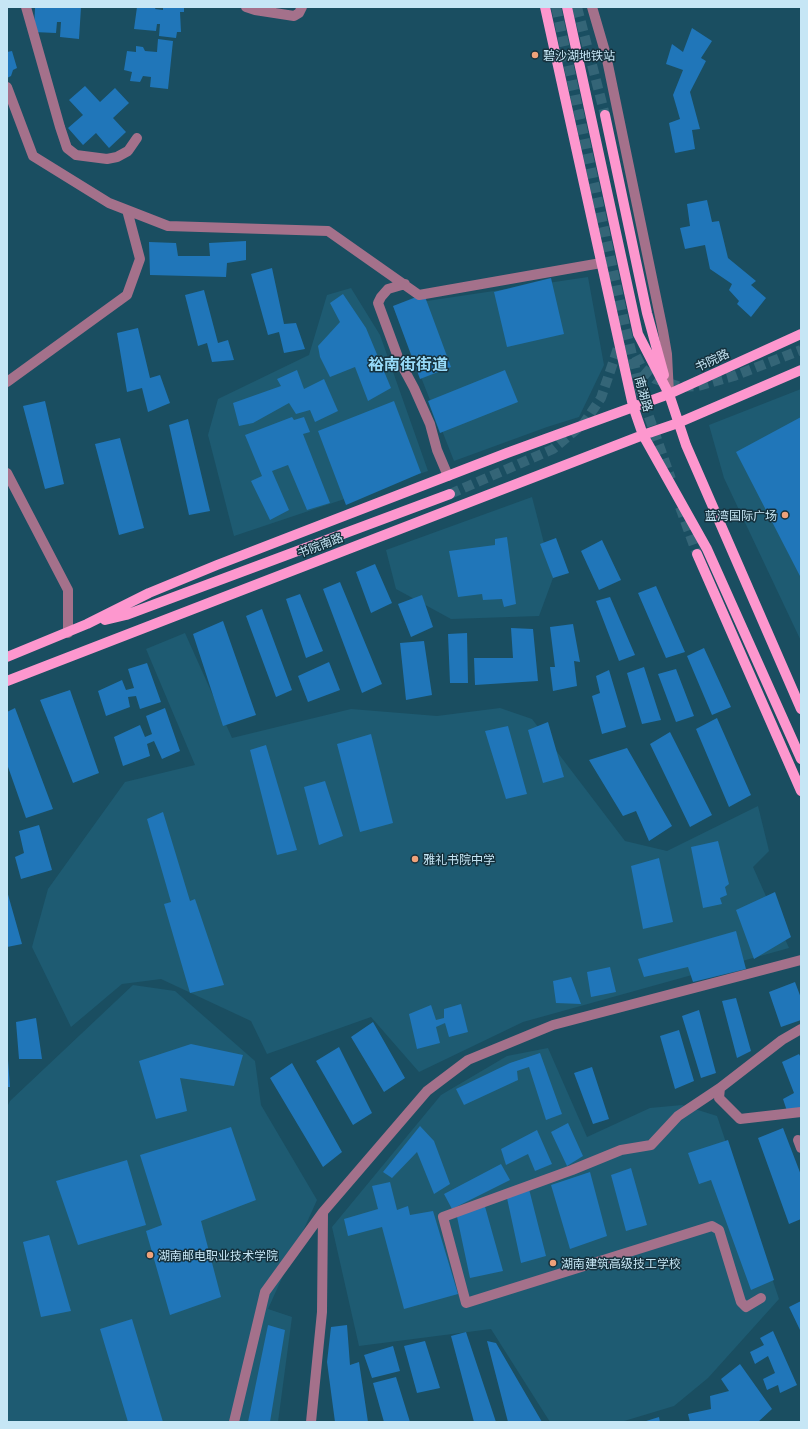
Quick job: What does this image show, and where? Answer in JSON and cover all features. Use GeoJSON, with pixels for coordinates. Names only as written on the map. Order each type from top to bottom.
{"type":"FeatureCollection","features":[{"type":"Feature","properties":{"kind":"main road","name":"南湖路"},"geometry":{"type":"LineString","coordinates":[[545,7],[633,406],[643,435],[707,549],[801,759]]}},
{"type":"Feature","properties":{"kind":"main road","name":"南湖路"},"geometry":{"type":"LineString","coordinates":[[567,7],[638,334],[669,394],[678,423],[801,709]]}},
{"type":"Feature","properties":{"kind":"main road"},"geometry":{"type":"LineString","coordinates":[[605,115],[647,313],[669,394]]}},
{"type":"Feature","properties":{"kind":"main road","name":"书院路"},"geometry":{"type":"LineString","coordinates":[[633,406],[669,394],[801,334]]}},
{"type":"Feature","properties":{"kind":"main road"},"geometry":{"type":"LineString","coordinates":[[678,423],[801,370]]}},
{"type":"Feature","properties":{"kind":"main road","name":"书院南路"},"geometry":{"type":"LineString","coordinates":[[7,657],[68,633],[149,593],[217,565],[633,406]]}},
{"type":"Feature","properties":{"kind":"main road","name":"书院南路"},"geometry":{"type":"LineString","coordinates":[[7,680],[643,435],[678,423]]}},
{"type":"Feature","properties":{"kind":"main road"},"geometry":{"type":"LineString","coordinates":[[87,624],[126,615],[450,494]]}},
{"type":"Feature","properties":{"kind":"main road"},"geometry":{"type":"LineString","coordinates":[[697,554],[801,791]]}},
{"type":"Feature","properties":{"kind":"street"},"geometry":{"type":"LineString","coordinates":[[26,7],[60,127],[68,148],[76,155],[107,159],[118,157],[128,151],[137,138]]}},
{"type":"Feature","properties":{"kind":"street"},"geometry":{"type":"LineString","coordinates":[[246,7],[254,10],[294,16],[299,13],[302,7]]}},
{"type":"Feature","properties":{"kind":"street"},"geometry":{"type":"LineString","coordinates":[[592,7],[606,55],[663,331],[667,354],[669,394]]}},
{"type":"Feature","properties":{"kind":"street"},"geometry":{"type":"LineString","coordinates":[[7,87],[33,156],[110,203],[168,226],[328,231],[420,294],[601,263]]}},
{"type":"Feature","properties":{"kind":"street"},"geometry":{"type":"LineString","coordinates":[[7,382],[127,295],[140,260],[127,210]]}},
{"type":"Feature","properties":{"kind":"street"},"geometry":{"type":"LineString","coordinates":[[405,284],[388,289],[378,303],[399,360],[414,388],[430,424],[437,450],[448,476]]}},
{"type":"Feature","properties":{"kind":"street"},"geometry":{"type":"LineString","coordinates":[[7,473],[68,590],[68,633]]}},
{"type":"Feature","properties":{"kind":"street"},"geometry":{"type":"LineString","coordinates":[[234,1422],[265,1292],[323,1212],[427,1090],[468,1060],[553,1025],[801,960]]}},
{"type":"Feature","properties":{"kind":"street"},"geometry":{"type":"LineString","coordinates":[[760,1298],[746,1307],[741,1302],[719,1230],[712,1226],[466,1303],[443,1217],[572,1170],[621,1150],[651,1145],[678,1116],[720,1088],[782,1040],[801,1029]]}},
{"type":"Feature","properties":{"kind":"street"},"geometry":{"type":"LineString","coordinates":[[720,1088],[719,1098],[740,1119],[801,1112]]}},
{"type":"Feature","properties":{"kind":"street"},"geometry":{"type":"LineString","coordinates":[[311,1422],[322,1312],[323,1212]]}},
{"type":"Feature","properties":{"kind":"shaded area"},"geometry":{"type":"Polygon","coordinates":[[[588,277],[604,365],[579,417],[454,461],[393,306],[588,277]]]}},
{"type":"Feature","properties":{"kind":"shaded area"},"geometry":{"type":"Polygon","coordinates":[[[351,288],[380,335],[428,471],[234,536],[208,435],[218,399],[309,355],[327,295],[351,288]]]}},
{"type":"Feature","properties":{"kind":"shaded area"},"geometry":{"type":"Polygon","coordinates":[[[801,389],[801,641],[724,478],[709,425],[801,389]]]}},
{"type":"Feature","properties":{"kind":"shaded area"},"geometry":{"type":"Polygon","coordinates":[[[532,497],[553,578],[539,616],[451,619],[396,589],[386,550],[532,497]]]}},
{"type":"Feature","properties":{"kind":"shaded area","name":"雅礼书院中学"},"geometry":{"type":"Polygon","coordinates":[[[185,633],[232,738],[351,709],[437,716],[500,708],[532,719],[625,841],[667,851],[758,806],[769,851],[753,867],[789,948],[523,1022],[419,1072],[371,1017],[267,1054],[251,1021],[161,979],[122,984],[71,1027],[32,947],[48,889],[125,782],[195,765],[146,649],[185,633]]]}},
{"type":"Feature","properties":{"kind":"shaded area","name":"湖南邮电职业技术学院"},"geometry":{"type":"Polygon","coordinates":[[[133,985],[175,991],[255,1061],[261,1105],[317,1200],[268,1309],[292,1317],[278,1422],[7,1422],[7,1107],[10,1101],[133,985]]]}},
{"type":"Feature","properties":{"kind":"shaded area","name":"湖南建筑高级技工学校"},"geometry":{"type":"Polygon","coordinates":[[[548,1048],[587,1137],[650,1108],[682,1105],[717,1116],[779,1299],[708,1378],[674,1406],[621,1422],[550,1422],[491,1329],[359,1346],[332,1227],[441,1095],[507,1056],[548,1048]]]}},
{"type":"Feature","properties":{"kind":"building"},"geometry":{"type":"Polygon","coordinates":[[[35,7],[81,7],[79,39],[60,37],[61,22],[57,22],[56,33],[34,32],[35,7]]]}},
{"type":"Feature","properties":{"kind":"building"},"geometry":{"type":"Polygon","coordinates":[[[137,7],[156,7],[155,9],[163,10],[163,7],[184,7],[184,12],[180,12],[181,32],[177,32],[176,38],[159,36],[160,24],[157,24],[156,31],[134,29],[137,7]]]}},
{"type":"Feature","properties":{"kind":"building"},"geometry":{"type":"Polygon","coordinates":[[[692,28],[712,41],[701,58],[706,61],[690,92],[700,129],[692,130],[695,149],[675,153],[669,123],[680,119],[673,95],[683,70],[666,64],[672,44],[683,52],[692,28]]]}},
{"type":"Feature","properties":{"kind":"building"},"geometry":{"type":"Polygon","coordinates":[[[158,39],[173,41],[168,89],[150,87],[151,77],[143,76],[140,82],[130,81],[132,72],[124,70],[127,51],[136,52],[136,46],[143,47],[145,51],[157,52],[158,39]]]}},
{"type":"Feature","properties":{"kind":"building"},"geometry":{"type":"Polygon","coordinates":[[[12,51],[17,68],[13,70],[11,76],[7,78],[7,52],[12,51]]]}},
{"type":"Feature","properties":{"kind":"building"},"geometry":{"type":"Polygon","coordinates":[[[85,86],[100,102],[115,88],[129,103],[113,118],[126,132],[109,148],[96,133],[83,145],[68,128],[83,115],[69,100],[85,86]]]}},
{"type":"Feature","properties":{"kind":"building"},"geometry":{"type":"Polygon","coordinates":[[[707,200],[712,222],[719,221],[728,258],[756,281],[751,285],[766,298],[751,317],[737,304],[739,301],[729,290],[732,284],[710,269],[705,245],[685,249],[680,228],[690,226],[687,204],[707,200]]]}},
{"type":"Feature","properties":{"kind":"building"},"geometry":{"type":"Polygon","coordinates":[[[246,241],[246,260],[227,263],[226,277],[150,275],[149,242],[176,243],[178,256],[210,256],[209,243],[246,241]]]}},
{"type":"Feature","properties":{"kind":"building"},"geometry":{"type":"Polygon","coordinates":[[[272,268],[284,324],[296,323],[305,349],[284,353],[279,332],[268,335],[251,274],[272,268]]]}},
{"type":"Feature","properties":{"kind":"building"},"geometry":{"type":"Polygon","coordinates":[[[551,278],[564,334],[507,347],[494,292],[551,278]]]}},
{"type":"Feature","properties":{"kind":"building"},"geometry":{"type":"Polygon","coordinates":[[[204,290],[218,343],[228,340],[234,360],[212,362],[207,343],[198,346],[185,295],[204,290]]]}},
{"type":"Feature","properties":{"kind":"building"},"geometry":{"type":"Polygon","coordinates":[[[343,294],[366,328],[391,388],[368,401],[355,367],[330,377],[320,357],[318,346],[340,322],[330,303],[343,294]]]}},
{"type":"Feature","properties":{"kind":"building"},"geometry":{"type":"Polygon","coordinates":[[[424,294],[451,367],[420,379],[393,306],[424,294]]]}},
{"type":"Feature","properties":{"kind":"building"},"geometry":{"type":"Polygon","coordinates":[[[138,328],[150,378],[160,375],[170,403],[148,412],[142,388],[127,392],[117,333],[138,328]]]}},
{"type":"Feature","properties":{"kind":"building"},"geometry":{"type":"Polygon","coordinates":[[[297,370],[304,389],[324,379],[338,411],[315,422],[310,410],[296,414],[289,403],[253,423],[239,426],[233,403],[281,386],[277,379],[297,370]]]}},
{"type":"Feature","properties":{"kind":"building"},"geometry":{"type":"Polygon","coordinates":[[[505,370],[518,402],[440,433],[428,401],[505,370]]]}},
{"type":"Feature","properties":{"kind":"building"},"geometry":{"type":"Polygon","coordinates":[[[45,401],[64,484],[45,489],[23,406],[45,401]]]}},
{"type":"Feature","properties":{"kind":"building"},"geometry":{"type":"Polygon","coordinates":[[[394,401],[421,473],[346,505],[318,431],[394,401]]]}},
{"type":"Feature","properties":{"kind":"building"},"geometry":{"type":"Polygon","coordinates":[[[292,417],[294,420],[304,417],[310,432],[303,434],[330,503],[307,510],[288,465],[272,471],[289,510],[270,520],[251,481],[262,476],[245,435],[292,417]]]}},
{"type":"Feature","properties":{"kind":"building","name":"蓝湾国际广场"},"geometry":{"type":"Polygon","coordinates":[[[801,417],[801,578],[736,452],[801,417]]]}},
{"type":"Feature","properties":{"kind":"building"},"geometry":{"type":"Polygon","coordinates":[[[188,419],[210,511],[189,515],[169,425],[188,419]]]}},
{"type":"Feature","properties":{"kind":"building"},"geometry":{"type":"Polygon","coordinates":[[[120,438],[144,528],[119,535],[95,444],[120,438]]]}},
{"type":"Feature","properties":{"kind":"building"},"geometry":{"type":"Polygon","coordinates":[[[507,537],[516,604],[504,607],[502,599],[483,600],[482,594],[458,597],[449,551],[495,545],[495,539],[507,537]]]}},
{"type":"Feature","properties":{"kind":"building"},"geometry":{"type":"Polygon","coordinates":[[[556,538],[569,573],[553,578],[540,544],[556,538]]]}},
{"type":"Feature","properties":{"kind":"building"},"geometry":{"type":"Polygon","coordinates":[[[602,540],[621,580],[599,590],[581,551],[602,540]]]}},
{"type":"Feature","properties":{"kind":"building"},"geometry":{"type":"Polygon","coordinates":[[[375,564],[392,603],[371,613],[356,572],[375,564]]]}},
{"type":"Feature","properties":{"kind":"building"},"geometry":{"type":"Polygon","coordinates":[[[340,582],[382,684],[362,693],[323,589],[340,582]]]}},
{"type":"Feature","properties":{"kind":"building"},"geometry":{"type":"Polygon","coordinates":[[[656,586],[685,652],[666,658],[638,593],[656,586]]]}},
{"type":"Feature","properties":{"kind":"building"},"geometry":{"type":"Polygon","coordinates":[[[300,594],[323,651],[306,658],[286,599],[300,594]]]}},
{"type":"Feature","properties":{"kind":"building"},"geometry":{"type":"Polygon","coordinates":[[[422,595],[433,627],[411,637],[398,604],[422,595]]]}},
{"type":"Feature","properties":{"kind":"building"},"geometry":{"type":"Polygon","coordinates":[[[610,597],[635,655],[619,661],[596,601],[610,597]]]}},
{"type":"Feature","properties":{"kind":"building"},"geometry":{"type":"Polygon","coordinates":[[[262,609],[292,690],[276,697],[246,616],[262,609]]]}},
{"type":"Feature","properties":{"kind":"building"},"geometry":{"type":"Polygon","coordinates":[[[223,621],[256,715],[223,726],[193,634],[223,621]]]}},
{"type":"Feature","properties":{"kind":"building"},"geometry":{"type":"Polygon","coordinates":[[[573,624],[580,662],[574,661],[577,686],[553,691],[550,667],[555,667],[550,627],[573,624]]]}},
{"type":"Feature","properties":{"kind":"building"},"geometry":{"type":"Polygon","coordinates":[[[511,628],[533,629],[538,681],[475,685],[474,658],[513,658],[511,628]]]}},
{"type":"Feature","properties":{"kind":"building"},"geometry":{"type":"Polygon","coordinates":[[[467,633],[468,683],[450,683],[448,634],[467,633]]]}},
{"type":"Feature","properties":{"kind":"building"},"geometry":{"type":"Polygon","coordinates":[[[424,641],[432,695],[406,700],[400,643],[424,641]]]}},
{"type":"Feature","properties":{"kind":"building"},"geometry":{"type":"Polygon","coordinates":[[[704,648],[731,707],[712,715],[687,656],[704,648]]]}},
{"type":"Feature","properties":{"kind":"building"},"geometry":{"type":"Polygon","coordinates":[[[329,662],[340,690],[308,702],[298,676],[329,662]]]}},
{"type":"Feature","properties":{"kind":"building"},"geometry":{"type":"Polygon","coordinates":[[[147,663],[161,702],[140,709],[136,696],[128,697],[130,707],[106,716],[98,691],[122,680],[126,690],[134,688],[128,669],[147,663]]]}},
{"type":"Feature","properties":{"kind":"building"},"geometry":{"type":"Polygon","coordinates":[[[644,667],[661,720],[642,724],[627,673],[644,667]]]}},
{"type":"Feature","properties":{"kind":"building"},"geometry":{"type":"Polygon","coordinates":[[[676,669],[694,716],[676,722],[658,674],[676,669]]]}},
{"type":"Feature","properties":{"kind":"building"},"geometry":{"type":"Polygon","coordinates":[[[609,670],[626,727],[602,734],[592,696],[600,693],[596,676],[609,670]]]}},
{"type":"Feature","properties":{"kind":"building"},"geometry":{"type":"Polygon","coordinates":[[[70,690],[99,773],[73,783],[40,700],[70,690]]]}},
{"type":"Feature","properties":{"kind":"building"},"geometry":{"type":"Polygon","coordinates":[[[15,708],[53,809],[26,818],[7,764],[7,712],[15,708]]]}},
{"type":"Feature","properties":{"kind":"building"},"geometry":{"type":"Polygon","coordinates":[[[165,708],[180,751],[162,759],[154,741],[147,744],[150,756],[123,766],[114,737],[140,725],[145,737],[152,734],[146,716],[165,708]]]}},
{"type":"Feature","properties":{"kind":"building"},"geometry":{"type":"Polygon","coordinates":[[[717,718],[751,795],[729,807],[696,729],[717,718]]]}},
{"type":"Feature","properties":{"kind":"building"},"geometry":{"type":"Polygon","coordinates":[[[548,722],[564,777],[543,783],[528,730],[548,722]]]}},
{"type":"Feature","properties":{"kind":"building"},"geometry":{"type":"Polygon","coordinates":[[[508,726],[527,794],[506,799],[485,731],[508,726]]]}},
{"type":"Feature","properties":{"kind":"building"},"geometry":{"type":"Polygon","coordinates":[[[670,732],[712,815],[690,827],[650,744],[670,732]]]}},
{"type":"Feature","properties":{"kind":"building"},"geometry":{"type":"Polygon","coordinates":[[[371,734],[393,823],[360,832],[337,744],[371,734]]]}},
{"type":"Feature","properties":{"kind":"building"},"geometry":{"type":"Polygon","coordinates":[[[266,745],[297,850],[277,855],[250,750],[266,745]]]}},
{"type":"Feature","properties":{"kind":"building"},"geometry":{"type":"Polygon","coordinates":[[[627,748],[672,826],[649,841],[636,811],[623,816],[589,760],[627,748]]]}},
{"type":"Feature","properties":{"kind":"building"},"geometry":{"type":"Polygon","coordinates":[[[325,781],[343,836],[319,845],[304,787],[325,781]]]}},
{"type":"Feature","properties":{"kind":"building"},"geometry":{"type":"Polygon","coordinates":[[[163,812],[190,901],[195,899],[224,985],[190,993],[164,904],[171,902],[147,819],[163,812]]]}},
{"type":"Feature","properties":{"kind":"building"},"geometry":{"type":"Polygon","coordinates":[[[39,825],[52,870],[21,879],[15,857],[24,853],[19,831],[39,825]]]}},
{"type":"Feature","properties":{"kind":"building"},"geometry":{"type":"Polygon","coordinates":[[[718,841],[729,884],[725,887],[727,895],[720,898],[722,904],[703,908],[691,847],[718,841]]]}},
{"type":"Feature","properties":{"kind":"building"},"geometry":{"type":"Polygon","coordinates":[[[659,858],[673,922],[643,929],[631,866],[659,858]]]}},
{"type":"Feature","properties":{"kind":"building"},"geometry":{"type":"Polygon","coordinates":[[[7,891],[22,944],[7,947],[7,891]]]}},
{"type":"Feature","properties":{"kind":"building"},"geometry":{"type":"Polygon","coordinates":[[[775,892],[791,937],[754,959],[736,910],[775,892]]]}},
{"type":"Feature","properties":{"kind":"building"},"geometry":{"type":"Polygon","coordinates":[[[736,931],[746,969],[693,982],[688,967],[644,977],[638,959],[736,931]]]}},
{"type":"Feature","properties":{"kind":"building"},"geometry":{"type":"Polygon","coordinates":[[[610,967],[616,992],[591,997],[587,972],[610,967]]]}},
{"type":"Feature","properties":{"kind":"building"},"geometry":{"type":"Polygon","coordinates":[[[571,977],[581,1004],[556,1003],[553,981],[571,977]]]}},
{"type":"Feature","properties":{"kind":"building"},"geometry":{"type":"Polygon","coordinates":[[[795,982],[801,998],[801,1020],[781,1027],[769,992],[795,982]]]}},
{"type":"Feature","properties":{"kind":"building"},"geometry":{"type":"Polygon","coordinates":[[[736,998],[751,1051],[737,1058],[722,1001],[736,998]]]}},
{"type":"Feature","properties":{"kind":"building"},"geometry":{"type":"Polygon","coordinates":[[[461,1004],[468,1032],[449,1037],[445,1023],[436,1027],[440,1043],[417,1049],[409,1014],[431,1005],[436,1020],[444,1018],[444,1009],[461,1004]]]}},
{"type":"Feature","properties":{"kind":"building"},"geometry":{"type":"Polygon","coordinates":[[[699,1010],[716,1073],[701,1078],[682,1016],[699,1010]]]}},
{"type":"Feature","properties":{"kind":"building"},"geometry":{"type":"Polygon","coordinates":[[[36,1018],[42,1059],[19,1059],[16,1022],[36,1018]]]}},
{"type":"Feature","properties":{"kind":"building"},"geometry":{"type":"Polygon","coordinates":[[[373,1022],[405,1078],[384,1092],[351,1037],[373,1022]]]}},
{"type":"Feature","properties":{"kind":"building"},"geometry":{"type":"Polygon","coordinates":[[[679,1030],[694,1081],[675,1089],[660,1036],[679,1030]]]}},
{"type":"Feature","properties":{"kind":"building"},"geometry":{"type":"Polygon","coordinates":[[[191,1044],[243,1055],[234,1086],[180,1078],[187,1111],[156,1119],[139,1061],[191,1044]]]}},
{"type":"Feature","properties":{"kind":"building"},"geometry":{"type":"Polygon","coordinates":[[[339,1047],[372,1113],[353,1125],[316,1061],[339,1047]]]}},
{"type":"Feature","properties":{"kind":"building"},"geometry":{"type":"Polygon","coordinates":[[[540,1053],[562,1114],[546,1120],[529,1067],[517,1071],[518,1080],[464,1105],[456,1089],[510,1063],[540,1053]]]}},
{"type":"Feature","properties":{"kind":"building"},"geometry":{"type":"Polygon","coordinates":[[[799,1054],[801,1058],[801,1109],[787,1111],[783,1099],[794,1093],[782,1062],[799,1054]]]}},
{"type":"Feature","properties":{"kind":"building"},"geometry":{"type":"Polygon","coordinates":[[[8,1060],[10,1087],[7,1087],[8,1060]]]}},
{"type":"Feature","properties":{"kind":"building"},"geometry":{"type":"Polygon","coordinates":[[[292,1063],[342,1152],[323,1167],[270,1078],[292,1063]]]}},
{"type":"Feature","properties":{"kind":"building"},"geometry":{"type":"Polygon","coordinates":[[[592,1067],[609,1119],[593,1124],[574,1073],[592,1067]]]}},
{"type":"Feature","properties":{"kind":"building"},"geometry":{"type":"Polygon","coordinates":[[[568,1123],[583,1156],[567,1166],[551,1132],[568,1123]]]}},
{"type":"Feature","properties":{"kind":"building"},"geometry":{"type":"Polygon","coordinates":[[[420,1126],[434,1141],[450,1184],[434,1194],[417,1152],[392,1178],[383,1172],[420,1126]]]}},
{"type":"Feature","properties":{"kind":"building"},"geometry":{"type":"Polygon","coordinates":[[[231,1127],[256,1200],[201,1221],[221,1297],[170,1315],[146,1231],[162,1225],[140,1155],[231,1127]]]}},
{"type":"Feature","properties":{"kind":"building"},"geometry":{"type":"Polygon","coordinates":[[[783,1128],[801,1175],[801,1219],[789,1224],[758,1138],[783,1128]]]}},
{"type":"Feature","properties":{"kind":"building"},"geometry":{"type":"Polygon","coordinates":[[[537,1130],[552,1164],[535,1171],[528,1154],[506,1165],[501,1149],[537,1130]]]}},
{"type":"Feature","properties":{"kind":"building"},"geometry":{"type":"Polygon","coordinates":[[[728,1140],[774,1280],[751,1290],[711,1180],[699,1184],[688,1153],[728,1140]]]}},
{"type":"Feature","properties":{"kind":"building"},"geometry":{"type":"Polygon","coordinates":[[[127,1160],[146,1225],[78,1245],[56,1181],[127,1160]]]}},
{"type":"Feature","properties":{"kind":"building"},"geometry":{"type":"Polygon","coordinates":[[[501,1164],[510,1180],[452,1209],[444,1194],[501,1164]]]}},
{"type":"Feature","properties":{"kind":"building"},"geometry":{"type":"Polygon","coordinates":[[[631,1168],[647,1225],[626,1231],[611,1175],[631,1168]]]}},
{"type":"Feature","properties":{"kind":"building"},"geometry":{"type":"Polygon","coordinates":[[[590,1172],[607,1236],[570,1249],[551,1185],[590,1172]]]}},
{"type":"Feature","properties":{"kind":"building"},"geometry":{"type":"Polygon","coordinates":[[[390,1182],[397,1210],[408,1206],[410,1215],[433,1211],[458,1294],[404,1309],[382,1227],[348,1236],[344,1219],[378,1209],[372,1186],[390,1182]]]}},
{"type":"Feature","properties":{"kind":"building"},"geometry":{"type":"Polygon","coordinates":[[[529,1189],[546,1256],[521,1263],[507,1198],[529,1189]]]}},
{"type":"Feature","properties":{"kind":"building"},"geometry":{"type":"Polygon","coordinates":[[[484,1203],[503,1271],[470,1278],[456,1212],[484,1203]]]}},
{"type":"Feature","properties":{"kind":"building"},"geometry":{"type":"Polygon","coordinates":[[[49,1235],[71,1311],[41,1317],[23,1242],[49,1235]]]}},
{"type":"Feature","properties":{"kind":"building"},"geometry":{"type":"Polygon","coordinates":[[[801,1301],[801,1332],[789,1307],[801,1301]]]}},
{"type":"Feature","properties":{"kind":"building"},"geometry":{"type":"Polygon","coordinates":[[[132,1319],[163,1422],[128,1422],[100,1329],[132,1319]]]}},
{"type":"Feature","properties":{"kind":"building"},"geometry":{"type":"Polygon","coordinates":[[[268,1325],[285,1330],[270,1422],[248,1422],[268,1325]]]}},
{"type":"Feature","properties":{"kind":"building"},"geometry":{"type":"Polygon","coordinates":[[[347,1325],[350,1365],[359,1362],[368,1422],[335,1422],[327,1362],[331,1327],[347,1325]]]}},
{"type":"Feature","properties":{"kind":"building"},"geometry":{"type":"Polygon","coordinates":[[[773,1331],[797,1385],[780,1393],[778,1385],[767,1390],[763,1379],[775,1373],[768,1356],[755,1364],[750,1352],[764,1345],[760,1338],[773,1331]]]}},
{"type":"Feature","properties":{"kind":"building"},"geometry":{"type":"Polygon","coordinates":[[[466,1332],[496,1422],[474,1422],[451,1336],[466,1332]]]}},
{"type":"Feature","properties":{"kind":"building"},"geometry":{"type":"Polygon","coordinates":[[[425,1341],[440,1388],[417,1393],[404,1346],[425,1341]]]}},
{"type":"Feature","properties":{"kind":"building"},"geometry":{"type":"Polygon","coordinates":[[[487,1341],[496,1343],[542,1422],[508,1422],[487,1341]]]}},
{"type":"Feature","properties":{"kind":"building"},"geometry":{"type":"Polygon","coordinates":[[[393,1346],[400,1371],[372,1378],[364,1355],[393,1346]]]}},
{"type":"Feature","properties":{"kind":"building"},"geometry":{"type":"Polygon","coordinates":[[[740,1364],[772,1409],[758,1422],[690,1422],[688,1414],[711,1409],[710,1396],[729,1391],[721,1379],[740,1364]]]}},
{"type":"Feature","properties":{"kind":"building"},"geometry":{"type":"Polygon","coordinates":[[[396,1377],[410,1422],[384,1422],[373,1383],[396,1377]]]}},
{"type":"Feature","properties":{"kind":"building"},"geometry":{"type":"Polygon","coordinates":[[[659,1417],[660,1422],[643,1422],[659,1417]]]}},
{"type":"Feature","properties":{"kind":"tunnel"},"geometry":{"type":"LineString","coordinates":[[556,7],[625,326],[643,400],[671,479]]}},
{"type":"Feature","properties":{"kind":"tunnel"},"geometry":{"type":"LineString","coordinates":[[577,7],[605,115]]}},
{"type":"Feature","properties":{"kind":"tunnel"},"geometry":{"type":"LineString","coordinates":[[450,494],[553,449],[584,423],[601,398],[620,342]]}},
{"type":"Feature","properties":{"kind":"tunnel"},"geometry":{"type":"LineString","coordinates":[[636,356],[642,368],[655,379],[681,387],[698,386],[734,376],[801,350]]}},
{"type":"Feature","properties":{"kind":"tunnel"},"geometry":{"type":"LineString","coordinates":[[680,507],[697,554]]}},
{"type":"Feature","properties":{"kind":"place","name":"碧沙湖地铁站"},"geometry":{"type":"Point","coordinates":[535,55]}},
{"type":"Feature","properties":{"kind":"place","name":"蓝湾国际广场"},"geometry":{"type":"Point","coordinates":[785,515]}},
{"type":"Feature","properties":{"kind":"place","name":"雅礼书院中学"},"geometry":{"type":"Point","coordinates":[415,859]}},
{"type":"Feature","properties":{"kind":"place","name":"湖南邮电职业技术学院"},"geometry":{"type":"Point","coordinates":[150,1255]}},
{"type":"Feature","properties":{"kind":"place","name":"湖南建筑高级技工学校"},"geometry":{"type":"Point","coordinates":[553,1263]}},
{"type":"Feature","properties":{"kind":"district","name":"裕南街街道"},"geometry":{"type":"Point","coordinates":[408,364]}}]}
